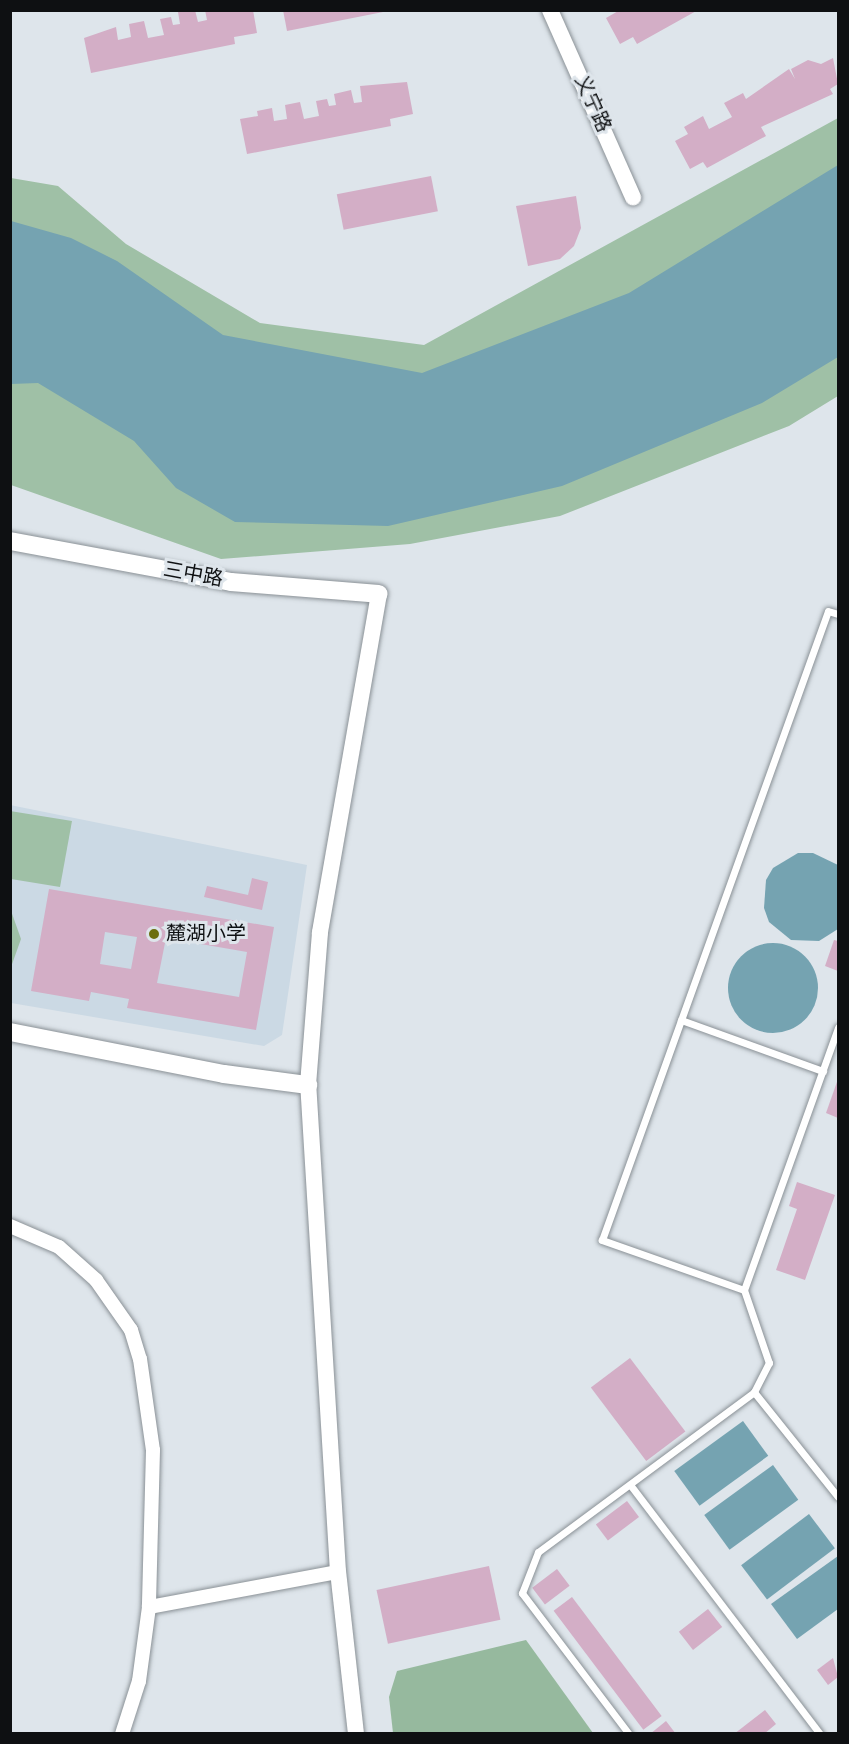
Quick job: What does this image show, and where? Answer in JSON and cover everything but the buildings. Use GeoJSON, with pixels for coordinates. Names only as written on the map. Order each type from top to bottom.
{"type":"FeatureCollection","features":[{"type":"Feature","properties":{"kind":"main road","name":"三中路"},"geometry":{"type":"LineString","coordinates":[[10,541],[231,582],[379,594]]}},
{"type":"Feature","properties":{"kind":"main road"},"geometry":{"type":"LineString","coordinates":[[10,1032],[308,1085]]}},
{"type":"Feature","properties":{"kind":"street","name":"义宁路"},"geometry":{"type":"LineString","coordinates":[[550,10],[633,197]]}},
{"type":"Feature","properties":{"kind":"street"},"geometry":{"type":"LineString","coordinates":[[356,1734],[338,1572],[308,1085],[320,932],[379,594]]}},
{"type":"Feature","properties":{"kind":"street"},"geometry":{"type":"LineString","coordinates":[[10,1226],[59,1247],[115,1300],[131,1330],[153,1449],[149,1607],[139,1681],[122,1734]]}},
{"type":"Feature","properties":{"kind":"street"},"geometry":{"type":"LineString","coordinates":[[149,1607],[338,1572]]}},
{"type":"Feature","properties":{"kind":"lane"},"geometry":{"type":"LineString","coordinates":[[744,1290],[602,1240],[828,611],[838,614]]}},
{"type":"Feature","properties":{"kind":"lane"},"geometry":{"type":"LineString","coordinates":[[681,1020],[823,1071]]}},
{"type":"Feature","properties":{"kind":"lane"},"geometry":{"type":"LineString","coordinates":[[629,1734],[522,1593],[538,1552],[631,1486],[754,1392],[769,1363],[744,1290],[838,1027]]}},
{"type":"Feature","properties":{"kind":"lane"},"geometry":{"type":"LineString","coordinates":[[754,1392],[838,1497]]}},
{"type":"Feature","properties":{"kind":"lane"},"geometry":{"type":"LineString","coordinates":[[631,1486],[820,1734]]}},
{"type":"Feature","properties":{"kind":"shaded area","name":"麓湖小学"},"geometry":{"type":"Polygon","coordinates":[[[10,805],[307,865],[282,1035],[264,1046],[11,1003],[10,805]]]}},
{"type":"Feature","properties":{"kind":"green space"},"geometry":{"type":"Polygon","coordinates":[[[838,118],[838,396],[789,426],[560,516],[410,544],[221,559],[11,485],[11,178],[58,186],[126,244],[260,323],[424,345],[838,118]]]}},
{"type":"Feature","properties":{"kind":"green space"},"geometry":{"type":"Polygon","coordinates":[[[10,811],[72,821],[60,887],[11,879],[10,811]]]}},
{"type":"Feature","properties":{"kind":"green space"},"geometry":{"type":"Polygon","coordinates":[[[10,908],[21,939],[11,967],[10,967],[10,908]]]}},
{"type":"Feature","properties":{"kind":"green space"},"geometry":{"type":"Polygon","coordinates":[[[526,1640],[593,1733],[393,1733],[389,1697],[397,1671],[526,1640]]]}},
{"type":"Feature","properties":{"kind":"water"},"geometry":{"type":"Polygon","coordinates":[[[838,165],[838,357],[762,403],[562,486],[388,526],[235,522],[176,488],[134,441],[38,383],[11,384],[11,221],[71,238],[117,261],[223,335],[422,373],[629,293],[838,165]]]}},
{"type":"Feature","properties":{"kind":"water"},"geometry":{"type":"Polygon","coordinates":[[[798,853],[813,853],[838,865],[838,929],[819,941],[791,940],[769,922],[764,908],[766,880],[773,868],[798,853]]]}},
{"type":"Feature","properties":{"kind":"water"},"geometry":{"type":"Polygon","coordinates":[[[773,943],[790,947],[805,956],[814,971],[818,988],[814,1005],[805,1020],[790,1029],[773,1033],[756,1029],[741,1020],[732,1005],[728,988],[732,971],[741,956],[756,947],[773,943]]]}},
{"type":"Feature","properties":{"kind":"water"},"geometry":{"type":"Polygon","coordinates":[[[743,1421],[768,1456],[700,1506],[674,1471],[743,1421]]]}},
{"type":"Feature","properties":{"kind":"water"},"geometry":{"type":"Polygon","coordinates":[[[773,1465],[798,1500],[730,1550],[704,1515],[773,1465]]]}},
{"type":"Feature","properties":{"kind":"water"},"geometry":{"type":"Polygon","coordinates":[[[809,1514],[835,1548],[767,1599],[741,1565],[809,1514]]]}},
{"type":"Feature","properties":{"kind":"water"},"geometry":{"type":"Polygon","coordinates":[[[838,1556],[838,1609],[797,1639],[771,1604],[838,1556]]]}},
{"type":"Feature","properties":{"kind":"place","name":"麓湖小学"},"geometry":{"type":"Point","coordinates":[154,934]}}]}
